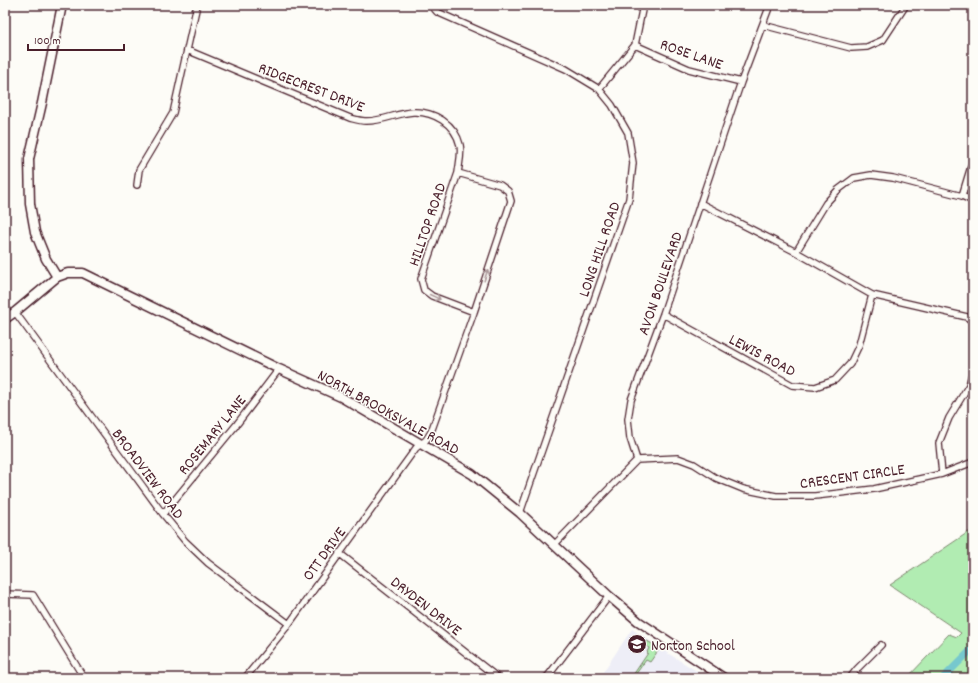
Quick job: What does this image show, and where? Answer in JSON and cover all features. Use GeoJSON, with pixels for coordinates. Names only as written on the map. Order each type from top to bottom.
{"type":"FeatureCollection","features":[{"type":"Feature","properties":{"kind":"main road"},"geometry":{"type":"LineString","coordinates":[[57,277],[46,259],[35,232],[30,204],[29,159],[62,5]]}},
{"type":"Feature","properties":{"kind":"main road","name":"NORTH BROOKSVALE ROAD"},"geometry":{"type":"LineString","coordinates":[[5,319],[57,277],[68,273],[83,273],[279,370],[341,397],[472,474],[520,513],[638,621],[724,678]]}},
{"type":"Feature","properties":{"kind":"street"},"geometry":{"type":"LineString","coordinates":[[137,185],[139,170],[173,113],[197,5]]}},
{"type":"Feature","properties":{"kind":"street","name":"LONG HILL ROAD"},"geometry":{"type":"LineString","coordinates":[[432,5],[437,12],[566,69],[599,89],[612,105],[628,133],[632,163],[629,200],[520,513]]}},
{"type":"Feature","properties":{"kind":"street"},"geometry":{"type":"LineString","coordinates":[[599,89],[635,45],[643,5]]}},
{"type":"Feature","properties":{"kind":"street","name":"AVON BOULEVARD"},"geometry":{"type":"LineString","coordinates":[[637,460],[629,432],[628,419],[631,400],[663,314],[741,82],[770,5]]}},
{"type":"Feature","properties":{"kind":"street"},"geometry":{"type":"LineString","coordinates":[[763,25],[851,48],[867,47],[883,40],[906,5]]}},
{"type":"Feature","properties":{"kind":"street","name":"ROSE LANE"},"geometry":{"type":"LineString","coordinates":[[635,45],[689,69],[741,82]]}},
{"type":"Feature","properties":{"kind":"street","name":"RIDGECREST DRIVE"},"geometry":{"type":"LineString","coordinates":[[187,50],[350,118],[364,122],[412,112],[424,112],[437,116],[448,124],[456,133],[460,146],[458,173]]}},
{"type":"Feature","properties":{"kind":"street"},"geometry":{"type":"LineString","coordinates":[[962,196],[973,160]]}},
{"type":"Feature","properties":{"kind":"street","name":"HILLTOP ROAD"},"geometry":{"type":"LineString","coordinates":[[421,444],[426,440],[431,432],[474,312],[511,201],[508,191],[500,184],[458,173],[421,279],[424,290],[432,296],[474,312]]}},
{"type":"Feature","properties":{"kind":"street"},"geometry":{"type":"LineString","coordinates":[[796,252],[826,203],[838,190],[854,178],[871,175],[886,177],[962,196],[973,201]]}},
{"type":"Feature","properties":{"kind":"street"},"geometry":{"type":"LineString","coordinates":[[700,203],[796,252],[872,295],[967,317],[973,322]]}},
{"type":"Feature","properties":{"kind":"street","name":"LEWIS ROAD"},"geometry":{"type":"LineString","coordinates":[[663,314],[792,386],[815,387],[836,380],[850,364],[859,345],[872,295]]}},
{"type":"Feature","properties":{"kind":"street","name":"BROADVIEW ROAD"},"geometry":{"type":"LineString","coordinates":[[15,312],[163,514],[185,541],[208,563],[289,624]]}},
{"type":"Feature","properties":{"kind":"street","name":"ROSEMARY LANE"},"geometry":{"type":"LineString","coordinates":[[163,514],[279,370]]}},
{"type":"Feature","properties":{"kind":"street"},"geometry":{"type":"LineString","coordinates":[[942,474],[939,443],[948,418],[969,385],[973,370]]}},
{"type":"Feature","properties":{"kind":"street","name":"OTT DRIVE"},"geometry":{"type":"LineString","coordinates":[[245,678],[289,624],[416,448],[421,444]]}},
{"type":"Feature","properties":{"kind":"street","name":"CRESCENT CIRCLE"},"geometry":{"type":"LineString","coordinates":[[637,460],[678,458],[694,464],[716,478],[743,489],[776,496],[815,496],[874,489],[942,474],[973,462]]}},
{"type":"Feature","properties":{"kind":"street"},"geometry":{"type":"LineString","coordinates":[[554,545],[637,460]]}},
{"type":"Feature","properties":{"kind":"street","name":"DRYDEN DRIVE"},"geometry":{"type":"LineString","coordinates":[[339,553],[498,678]]}},
{"type":"Feature","properties":{"kind":"street"},"geometry":{"type":"LineString","coordinates":[[5,594],[33,595],[84,678]]}},
{"type":"Feature","properties":{"kind":"street"},"geometry":{"type":"LineString","coordinates":[[545,678],[609,596]]}},
{"type":"Feature","properties":{"kind":"street"},"geometry":{"type":"LineString","coordinates":[[850,678],[881,645]]}},
{"type":"Feature","properties":{"kind":"shaded area","name":"Norton School"},"geometry":{"type":"Polygon","coordinates":[[[632,629],[700,673],[696,678],[599,678],[632,629]]]}},
{"type":"Feature","properties":{"kind":"green space"},"geometry":{"type":"Polygon","coordinates":[[[973,529],[973,678],[907,678],[949,634],[957,637],[961,633],[890,585],[973,529]]]}},
{"type":"Feature","properties":{"kind":"green space"},"geometry":{"type":"Polygon","coordinates":[[[647,641],[660,648],[650,662],[646,660],[633,678],[631,678],[648,653],[649,648],[645,645],[647,641]]]}},
{"type":"Feature","properties":{"kind":"waterway"},"geometry":{"type":"LineString","coordinates":[[943,678],[973,648]]}},
{"type":"Feature","properties":{"kind":"place","name":"Norton School"},"geometry":{"type":"Point","coordinates":[637,644]}}]}
